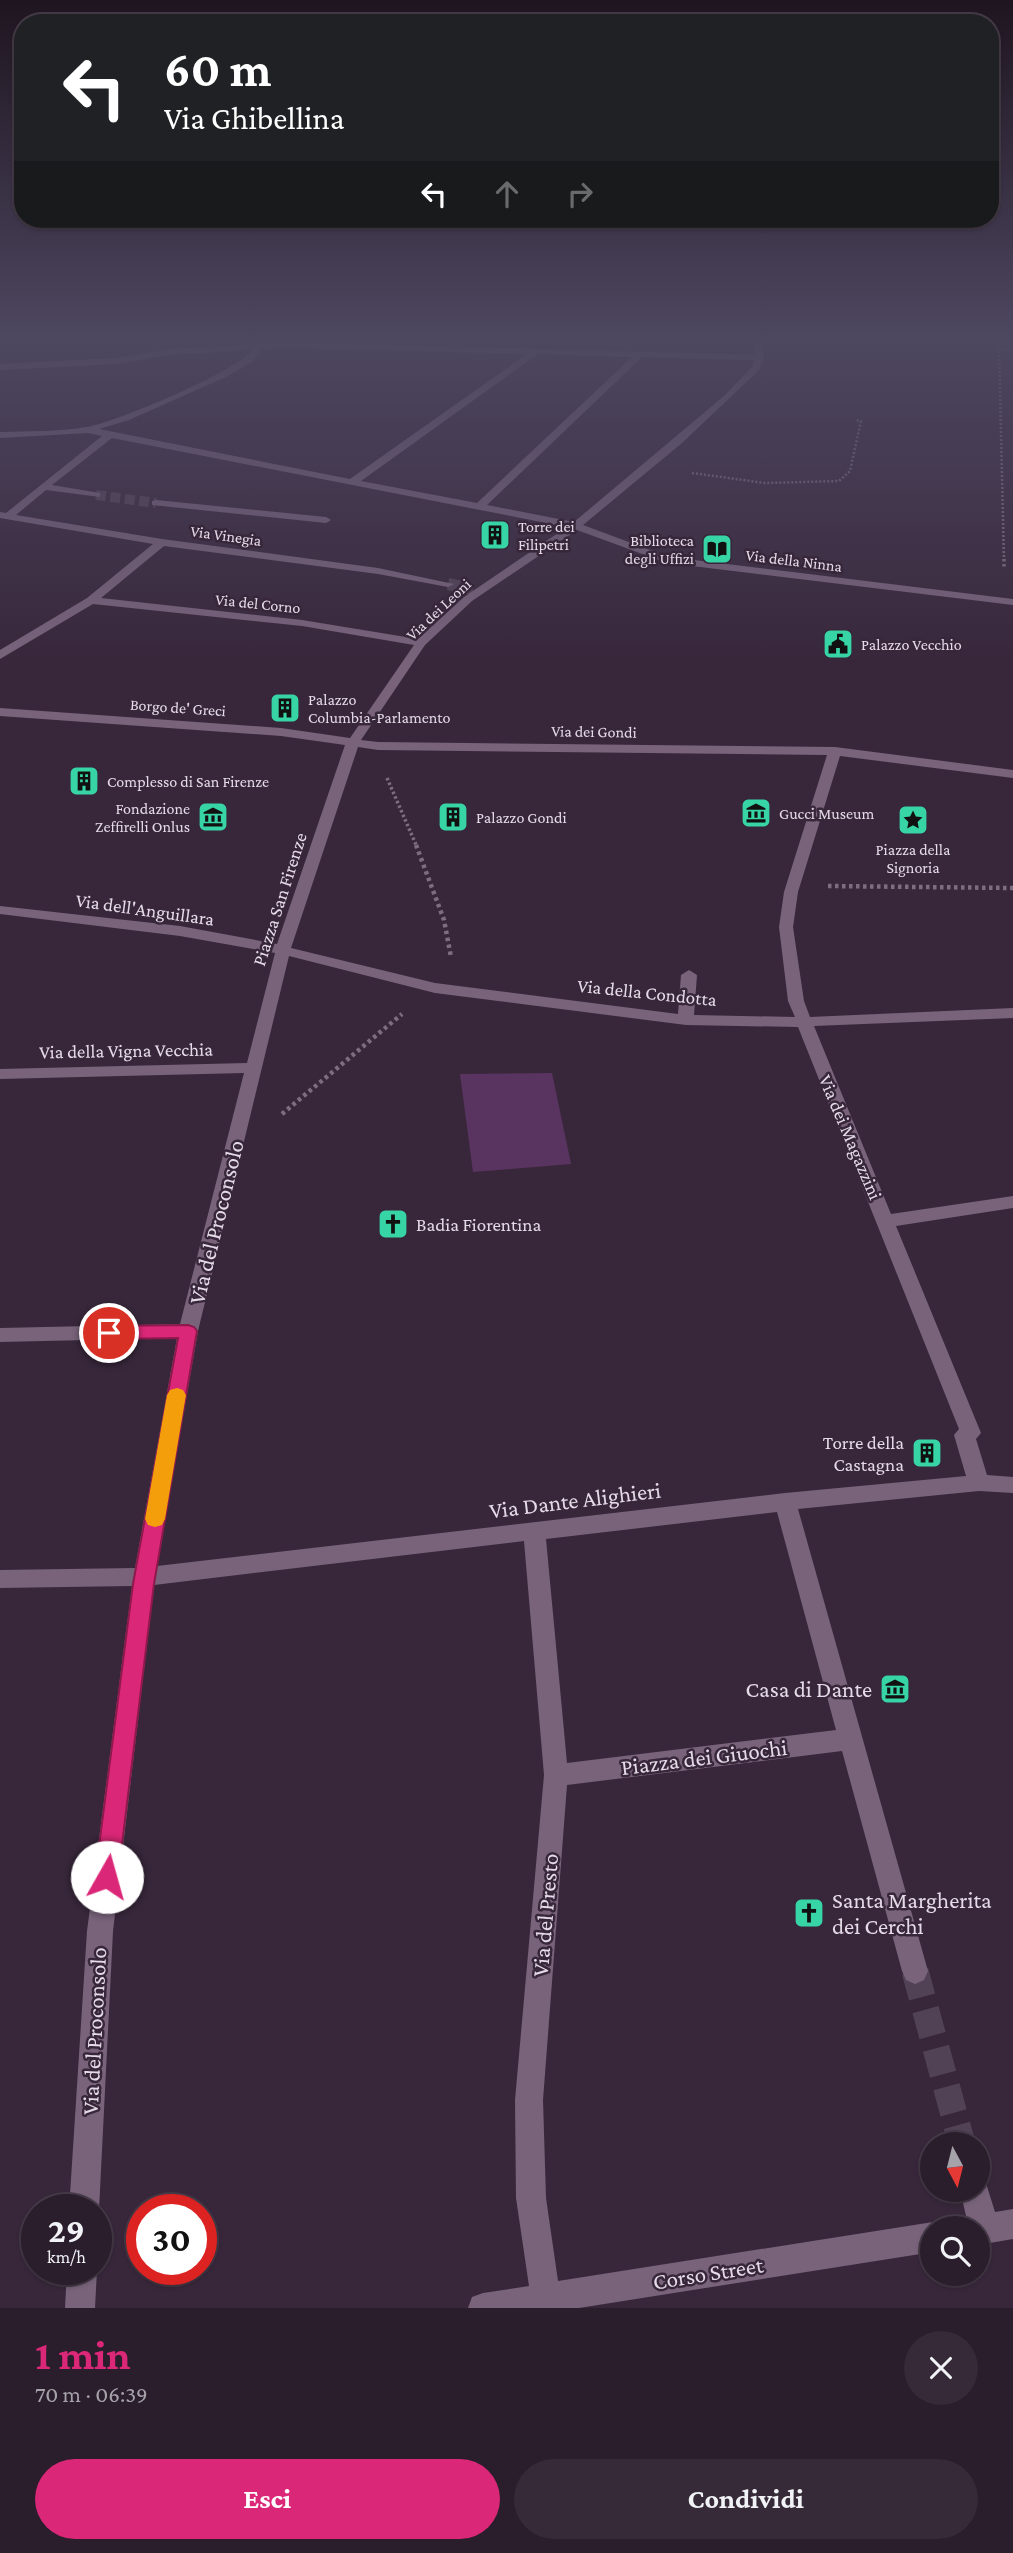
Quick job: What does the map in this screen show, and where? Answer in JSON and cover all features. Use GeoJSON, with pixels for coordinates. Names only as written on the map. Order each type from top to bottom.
{"type":"FeatureCollection","features":[{"type":"Feature","properties":{"kind":"street"},"geometry":{"type":"LineString","coordinates":[[0,530],[9,516],[94,447]]}},
{"type":"Feature","properties":{"kind":"street","name":"Via della Ninna"},"geometry":{"type":"LineString","coordinates":[[170,447],[481,505],[576,526],[667,560],[1013,602]]}},
{"type":"Feature","properties":{"kind":"street"},"geometry":{"type":"LineString","coordinates":[[352,482],[402,447]]}},
{"type":"Feature","properties":{"kind":"street"},"geometry":{"type":"LineString","coordinates":[[481,505],[542,447]]}},
{"type":"Feature","properties":{"kind":"street","name":"Via dei Leoni"},"geometry":{"type":"LineString","coordinates":[[352,744],[421,643],[476,590],[576,526],[672,447]]}},
{"type":"Feature","properties":{"kind":"street"},"geometry":{"type":"LineString","coordinates":[[44,486],[96,495]]}},
{"type":"Feature","properties":{"kind":"street"},"geometry":{"type":"LineString","coordinates":[[156,503],[326,520]]}},
{"type":"Feature","properties":{"kind":"street","name":"Via Vinegia"},"geometry":{"type":"LineString","coordinates":[[9,516],[162,542],[378,571],[448,584]]}},
{"type":"Feature","properties":{"kind":"street"},"geometry":{"type":"LineString","coordinates":[[0,654],[91,600],[162,542]]}},
{"type":"Feature","properties":{"kind":"street","name":"Via del Corno"},"geometry":{"type":"LineString","coordinates":[[91,600],[302,623],[421,643]]}},
{"type":"Feature","properties":{"kind":"street","name":"Borgo de' Greci"},"geometry":{"type":"LineString","coordinates":[[0,712],[281,732],[352,744]]}},
{"type":"Feature","properties":{"kind":"street","name":"Via dei Gondi"},"geometry":{"type":"LineString","coordinates":[[352,744],[835,751],[1013,774]]}},
{"type":"Feature","properties":{"kind":"street","name":"Piazza San Firenze"},"geometry":{"type":"LineString","coordinates":[[253,1068],[283,950],[352,744]]}},
{"type":"Feature","properties":{"kind":"street","name":"Via dei Magazzini"},"geometry":{"type":"LineString","coordinates":[[835,751],[793,882],[786,927],[796,1002],[971,1433],[964,1436],[979,1483]]}},
{"type":"Feature","properties":{"kind":"street","name":"Via dell'Anguillara"},"geometry":{"type":"LineString","coordinates":[[0,910],[180,931],[283,950]]}},
{"type":"Feature","properties":{"kind":"street","name":"Via della Condotta"},"geometry":{"type":"LineString","coordinates":[[283,950],[443,989],[686,1020],[803,1022],[1013,1013]]}},
{"type":"Feature","properties":{"kind":"street"},"geometry":{"type":"LineString","coordinates":[[686,1020],[689,975]]}},
{"type":"Feature","properties":{"kind":"street","name":"Via della Vigna Vecchia"},"geometry":{"type":"LineString","coordinates":[[0,1074],[253,1068]]}},
{"type":"Feature","properties":{"kind":"street","name":"Via del Proconsolo"},"geometry":{"type":"LineString","coordinates":[[85,2194],[100,1931],[145,1577],[188,1331],[253,1068]]}},
{"type":"Feature","properties":{"kind":"street"},"geometry":{"type":"LineString","coordinates":[[887,1221],[1013,1202]]}},
{"type":"Feature","properties":{"kind":"street"},"geometry":{"type":"LineString","coordinates":[[0,1335],[188,1331]]}},
{"type":"Feature","properties":{"kind":"street","name":"Via Dante Alighieri"},"geometry":{"type":"LineString","coordinates":[[0,1579],[145,1577],[785,1502],[979,1483],[1013,1485]]}},
{"type":"Feature","properties":{"kind":"street"},"geometry":{"type":"LineString","coordinates":[[785,1502],[915,1970]]}},
{"type":"Feature","properties":{"kind":"street","name":"Via del Presto"},"geometry":{"type":"LineString","coordinates":[[534,1531],[556,1774],[529,2100],[531,2198],[546,2299]]}},
{"type":"Feature","properties":{"kind":"street","name":"Piazza dei Giuochi"},"geometry":{"type":"LineString","coordinates":[[556,1774],[852,1739]]}},
{"type":"Feature","properties":{"kind":"street"},"geometry":{"type":"LineString","coordinates":[[990,2228],[1013,2224]]}},
{"type":"Feature","properties":{"kind":"street","name":"Corso Street"},"geometry":{"type":"LineString","coordinates":[[483,2308],[920,2239]]}},
{"type":"Feature","properties":{"kind":"street"},"geometry":{"type":"LineString","coordinates":[[80,2308],[81,2285]]}},
{"type":"Feature","properties":{"kind":"path"},"geometry":{"type":"LineString","coordinates":[[652,464],[744,482],[777,484],[839,481],[850,471],[855,447]]}},
{"type":"Feature","properties":{"kind":"path"},"geometry":{"type":"LineString","coordinates":[[1001,447],[1004,577]]}},
{"type":"Feature","properties":{"kind":"path"},"geometry":{"type":"LineString","coordinates":[[280,1116],[427,991],[440,993],[448,980],[452,947],[427,876],[383,768]]}},
{"type":"Feature","properties":{"kind":"path"},"geometry":{"type":"LineString","coordinates":[[793,882],[1013,888]]}},
{"type":"Feature","properties":{"kind":"shaded area"},"geometry":{"type":"Polygon","coordinates":[[[552,1073],[571,1164],[473,1172],[460,1074],[552,1073]]]}},
{"type":"Feature","properties":{"kind":"tunnel"},"geometry":{"type":"LineString","coordinates":[[96,495],[156,503]]}},
{"type":"Feature","properties":{"kind":"tunnel"},"geometry":{"type":"LineString","coordinates":[[448,584],[473,589]]}},
{"type":"Feature","properties":{"kind":"tunnel"},"geometry":{"type":"LineString","coordinates":[[915,1971],[959,2132]]}},
{"type":"Feature","properties":{"kind":"slow traffic"},"geometry":{"type":"LineString","coordinates":[[155,1519],[177,1395]]}},
{"type":"Feature","properties":{"kind":"place","name":"Torre dei Filipetri"},"geometry":{"type":"Point","coordinates":[495,535]}},
{"type":"Feature","properties":{"kind":"place","name":"Biblioteca degli Uffizi"},"geometry":{"type":"Point","coordinates":[717,549]}},
{"type":"Feature","properties":{"kind":"place","name":"Palazzo Vecchio"},"geometry":{"type":"Point","coordinates":[838,644]}},
{"type":"Feature","properties":{"kind":"place","name":"Palazzo Columbia-Parlamento"},"geometry":{"type":"Point","coordinates":[285,708]}},
{"type":"Feature","properties":{"kind":"place","name":"Complesso di San Firenze"},"geometry":{"type":"Point","coordinates":[84,781]}},
{"type":"Feature","properties":{"kind":"place","name":"Gucci Museum"},"geometry":{"type":"Point","coordinates":[756,813]}},
{"type":"Feature","properties":{"kind":"place","name":"Fondazione Zeffirelli Onlus"},"geometry":{"type":"Point","coordinates":[213,817]}},
{"type":"Feature","properties":{"kind":"place","name":"Palazzo Gondi"},"geometry":{"type":"Point","coordinates":[453,817]}},
{"type":"Feature","properties":{"kind":"place","name":"Piazza della Signoria"},"geometry":{"type":"Point","coordinates":[913,820]}},
{"type":"Feature","properties":{"kind":"place","name":"Badia Fiorentina"},"geometry":{"type":"Point","coordinates":[393,1224]}},
{"type":"Feature","properties":{"kind":"place","name":"Torre della Castagna"},"geometry":{"type":"Point","coordinates":[927,1453]}},
{"type":"Feature","properties":{"kind":"place","name":"Casa di Dante"},"geometry":{"type":"Point","coordinates":[895,1689]}},
{"type":"Feature","properties":{"kind":"place","name":"Santa Margherita dei Cerchi"},"geometry":{"type":"Point","coordinates":[809,1913]}},
{"type":"Feature","properties":{"kind":"route"},"geometry":{"type":"LineString","coordinates":[[107,1877],[144,1584],[188,1331],[109,1333]]}}]}
